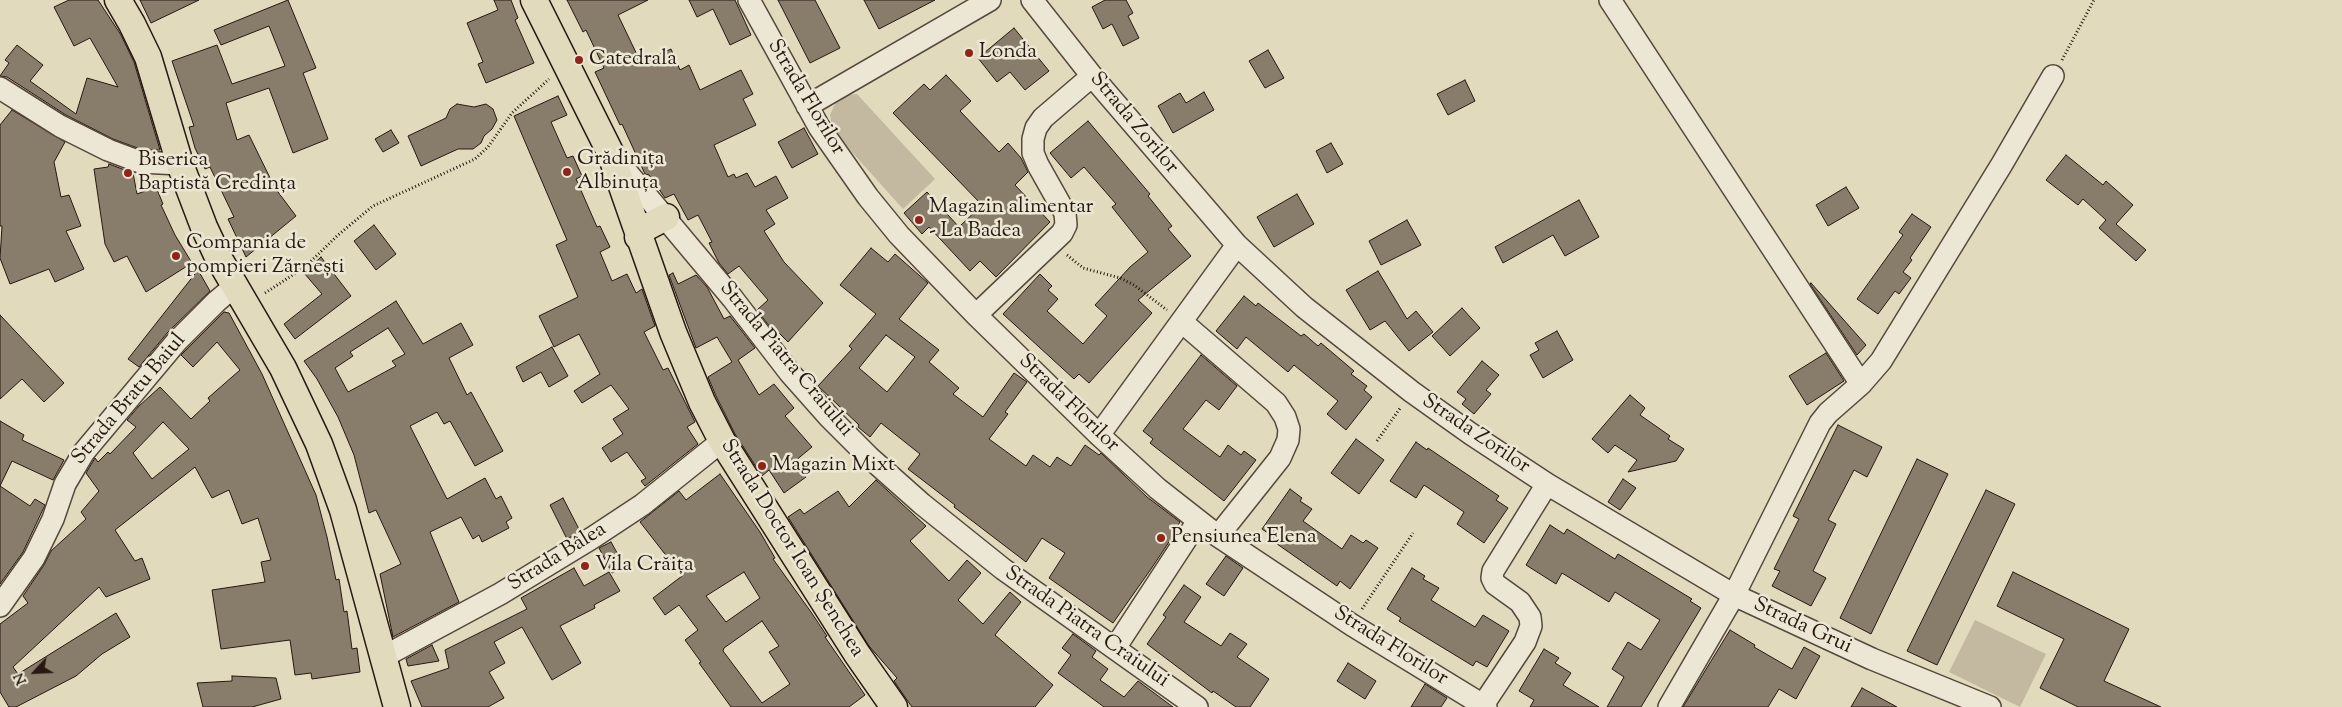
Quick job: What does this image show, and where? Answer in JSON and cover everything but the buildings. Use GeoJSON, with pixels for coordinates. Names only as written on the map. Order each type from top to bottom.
{"type":"FeatureCollection","features":[{"type":"Feature","properties":{"kind":"main road"},"geometry":{"type":"LineString","coordinates":[[118,0],[148,58],[180,164],[204,228],[283,368],[319,444],[343,510],[397,707]]}},
{"type":"Feature","properties":{"kind":"main road","name":"Strada Doctor Ioan Șenchea"},"geometry":{"type":"LineString","coordinates":[[534,0],[610,152],[638,237],[680,349],[722,441],[841,629],[894,707]]}},
{"type":"Feature","properties":{"kind":"main road"},"geometry":{"type":"LineString","coordinates":[[638,237],[645,228],[666,217]]}},
{"type":"Feature","properties":{"kind":"street","name":"Strada Florilor"},"geometry":{"type":"LineString","coordinates":[[749,0],[806,106],[840,158],[899,235],[976,315],[1099,435],[1158,489],[1198,522],[1352,624],[1485,706]]}},
{"type":"Feature","properties":{"kind":"street"},"geometry":{"type":"LineString","coordinates":[[806,106],[990,0]]}},
{"type":"Feature","properties":{"kind":"street","name":"Strada Zorilor"},"geometry":{"type":"LineString","coordinates":[[1032,0],[1092,76],[1237,245],[1304,307],[1412,392],[1470,434],[1547,484],[1734,595]]}},
{"type":"Feature","properties":{"kind":"street"},"geometry":{"type":"LineString","coordinates":[[1610,0],[1861,384]]}},
{"type":"Feature","properties":{"kind":"street"},"geometry":{"type":"LineString","coordinates":[[976,315],[1054,243],[1066,225],[1065,213],[1038,166],[1033,153],[1032,139],[1036,128],[1043,118],[1092,76]]}},
{"type":"Feature","properties":{"kind":"street"},"geometry":{"type":"LineString","coordinates":[[1734,595],[1820,423],[1828,413],[1861,384],[1881,361],[2053,76]]}},
{"type":"Feature","properties":{"kind":"street"},"geometry":{"type":"LineString","coordinates":[[1,88],[60,126],[108,150],[140,162],[180,164]]}},
{"type":"Feature","properties":{"kind":"street","name":"Strada Piatra Craiului"},"geometry":{"type":"LineString","coordinates":[[610,152],[666,217],[790,373],[829,417],[870,457],[922,504],[1003,569],[1197,707]]}},
{"type":"Feature","properties":{"kind":"street"},"geometry":{"type":"LineString","coordinates":[[1099,435],[1237,245]]}},
{"type":"Feature","properties":{"kind":"street","name":"Strada Bratu Baiul"},"geometry":{"type":"LineString","coordinates":[[0,606],[34,558],[53,519],[65,484],[84,452],[184,335],[217,301],[241,296]]}},
{"type":"Feature","properties":{"kind":"street"},"geometry":{"type":"LineString","coordinates":[[1182,322],[1276,402],[1289,428],[1288,440],[1280,458],[1218,536]]}},
{"type":"Feature","properties":{"kind":"street","name":"Strada Bâlea"},"geometry":{"type":"LineString","coordinates":[[384,663],[592,538],[642,504],[722,441]]}},
{"type":"Feature","properties":{"kind":"street"},"geometry":{"type":"LineString","coordinates":[[1485,706],[1525,642],[1531,626],[1530,618],[1520,602],[1495,584],[1492,578],[1493,571],[1547,484]]}},
{"type":"Feature","properties":{"kind":"street"},"geometry":{"type":"LineString","coordinates":[[1115,648],[1198,522]]}},
{"type":"Feature","properties":{"kind":"street","name":"Strada Grui"},"geometry":{"type":"LineString","coordinates":[[1669,707],[1734,595],[1872,659],[1990,707]]}},
{"type":"Feature","properties":{"kind":"street"},"geometry":{"type":"LineString","coordinates":[[384,663],[376,672],[386,707]]}},
{"type":"Feature","properties":{"kind":"path"},"geometry":{"type":"LineString","coordinates":[[2053,76],[2094,0]]}},
{"type":"Feature","properties":{"kind":"path"},"geometry":{"type":"LineString","coordinates":[[241,296],[305,267],[338,235],[373,206],[475,158],[488,147],[512,113],[551,76],[555,84]]}},
{"type":"Feature","properties":{"kind":"path"},"geometry":{"type":"LineString","coordinates":[[1054,243],[1076,264],[1120,278],[1134,285],[1182,322]]}},
{"type":"Feature","properties":{"kind":"path"},"geometry":{"type":"LineString","coordinates":[[1377,441],[1412,392]]}},
{"type":"Feature","properties":{"kind":"path"},"geometry":{"type":"LineString","coordinates":[[1352,624],[1413,533]]}},
{"type":"Feature","properties":{"kind":"shaded area"},"geometry":{"type":"Polygon","coordinates":[[[857,94],[935,179],[903,209],[833,131],[830,115],[834,106],[839,99],[857,94]]]}},
{"type":"Feature","properties":{"kind":"shaded area"},"geometry":{"type":"Polygon","coordinates":[[[1975,620],[2046,654],[2020,707],[1949,672],[1975,620]]]}},
{"type":"Feature","properties":{"kind":"place","name":"Londa"},"geometry":{"type":"Point","coordinates":[969,53]}},
{"type":"Feature","properties":{"kind":"place","name":"Catedrala"},"geometry":{"type":"Point","coordinates":[579,60]}},
{"type":"Feature","properties":{"kind":"place","name":"Grădinița Albinuța"},"geometry":{"type":"Point","coordinates":[567,172]}},
{"type":"Feature","properties":{"kind":"place","name":"Biserica Baptistă Credința"},"geometry":{"type":"Point","coordinates":[128,173]}},
{"type":"Feature","properties":{"kind":"place","name":"Magazin alimentar - La Badea"},"geometry":{"type":"Point","coordinates":[919,220]}},
{"type":"Feature","properties":{"kind":"place","name":"Compania de pompieri Zărnești"},"geometry":{"type":"Point","coordinates":[176,256]}},
{"type":"Feature","properties":{"kind":"place","name":"Magazin Mixt"},"geometry":{"type":"Point","coordinates":[762,466]}},
{"type":"Feature","properties":{"kind":"place","name":"Pensiunea Elena"},"geometry":{"type":"Point","coordinates":[1161,538]}},
{"type":"Feature","properties":{"kind":"place","name":"Vila Crăița"},"geometry":{"type":"Point","coordinates":[585,566]}}]}
